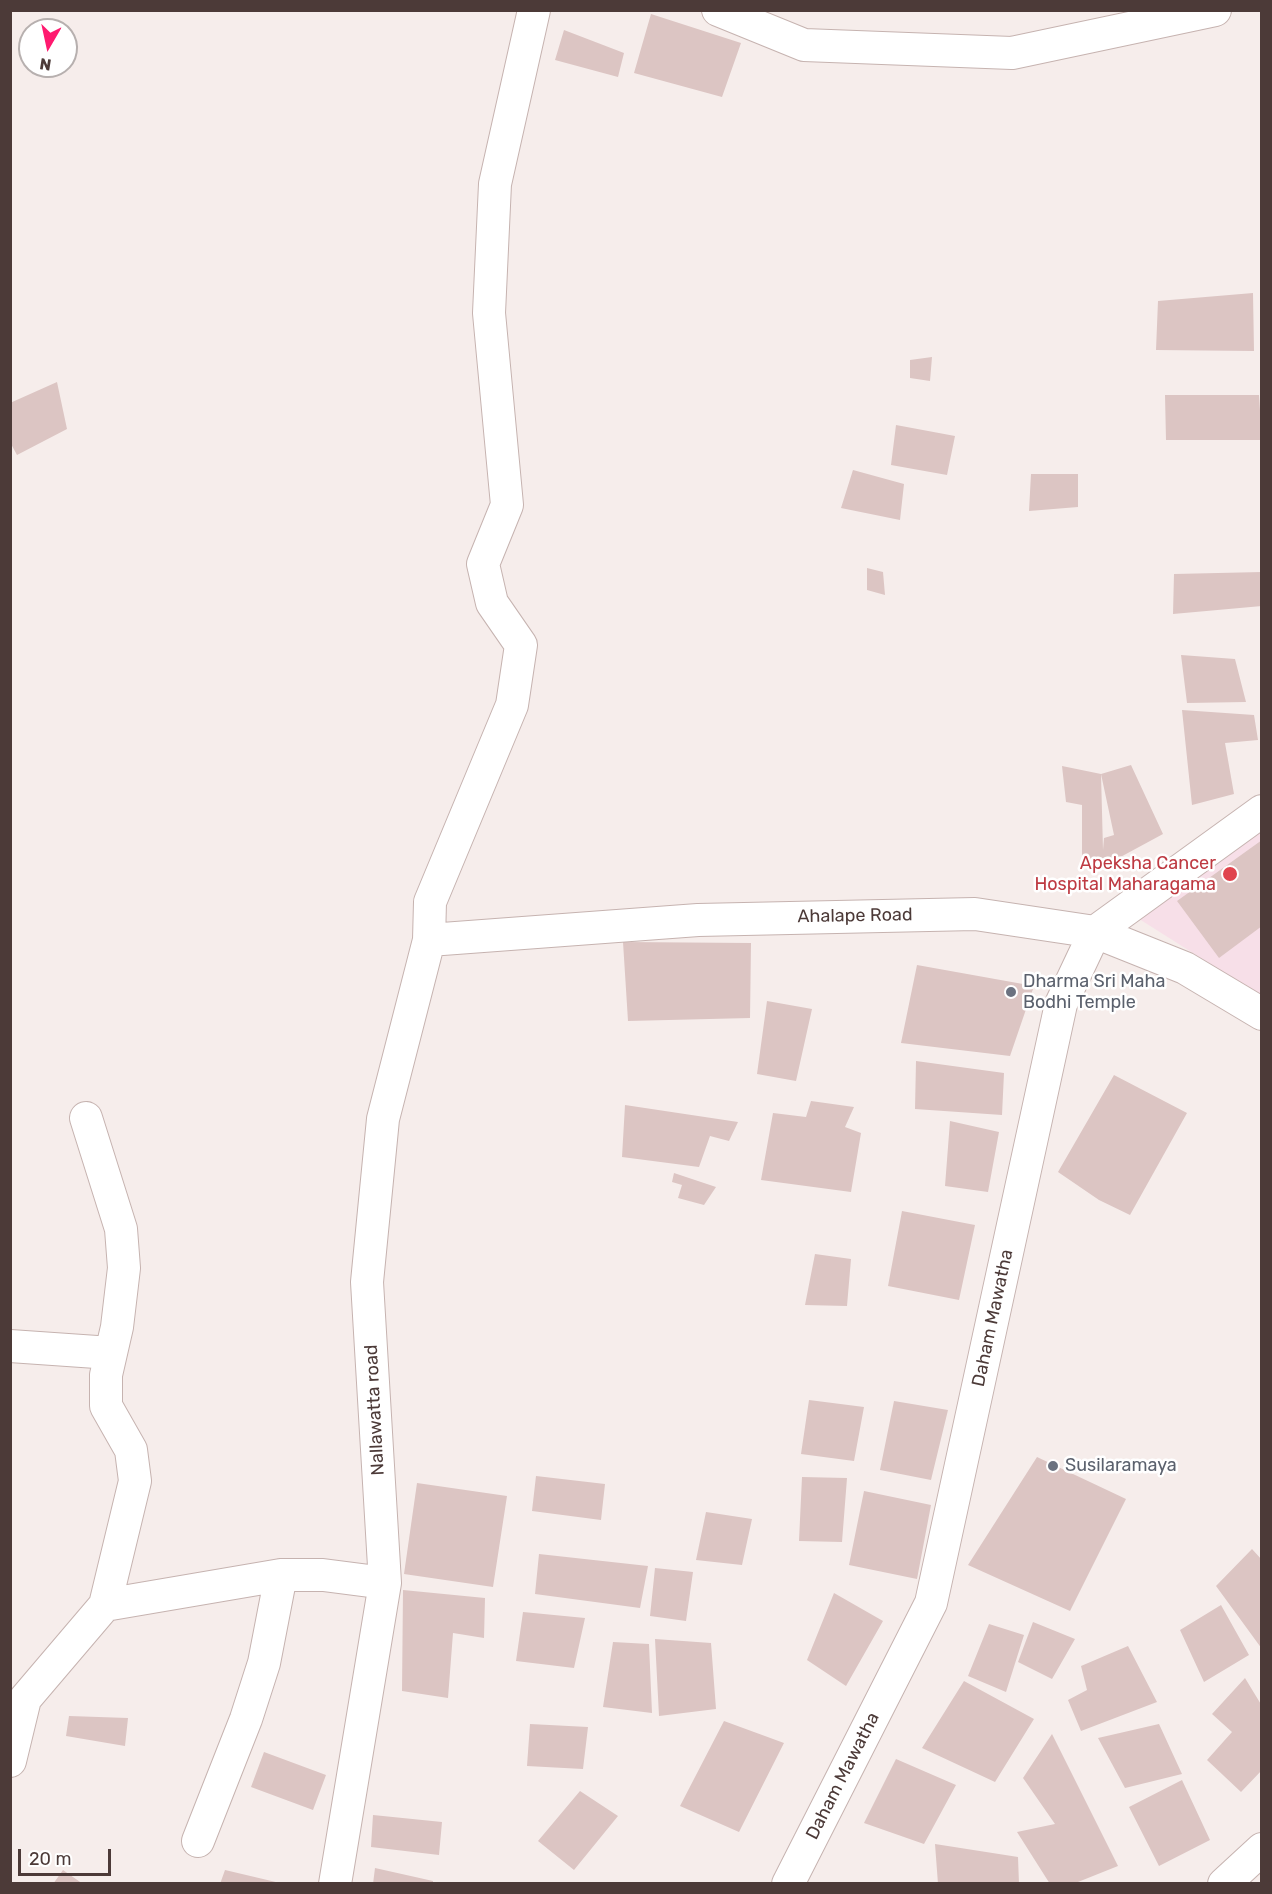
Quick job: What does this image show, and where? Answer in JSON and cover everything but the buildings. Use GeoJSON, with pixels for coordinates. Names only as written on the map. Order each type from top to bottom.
{"type":"FeatureCollection","features":[{"type":"Feature","properties":{"kind":"street","name":"Nallawatta road"},"geometry":{"type":"LineString","coordinates":[[335,1884],[385,1583],[367,1282],[383,1119],[429,940],[430,903],[513,705],[521,645],[492,603],[483,564],[507,505],[489,313],[495,184],[534,10]]}},
{"type":"Feature","properties":{"kind":"street"},"geometry":{"type":"LineString","coordinates":[[718,10],[804,45],[1012,53],[1215,10]]}},
{"type":"Feature","properties":{"kind":"street","name":"Daham Mawatha"},"geometry":{"type":"LineString","coordinates":[[788,1884],[931,1603],[1061,1004],[1095,932],[1262,811]]}},
{"type":"Feature","properties":{"kind":"street","name":"Ahalape Road"},"geometry":{"type":"LineString","coordinates":[[429,940],[698,920],[975,914],[1095,932],[1185,968],[1262,1014]]}},
{"type":"Feature","properties":{"kind":"street"},"geometry":{"type":"LineString","coordinates":[[10,1761],[25,1699],[105,1605],[135,1481],[131,1450],[106,1406],[106,1375],[124,1269],[121,1229],[86,1118]]}},
{"type":"Feature","properties":{"kind":"street"},"geometry":{"type":"LineString","coordinates":[[10,1346],[111,1353]]}},
{"type":"Feature","properties":{"kind":"street"},"geometry":{"type":"LineString","coordinates":[[198,1841],[246,1719],[264,1664],[281,1575]]}},
{"type":"Feature","properties":{"kind":"street"},"geometry":{"type":"LineString","coordinates":[[105,1605],[281,1575],[323,1575],[385,1583]]}},
{"type":"Feature","properties":{"kind":"street"},"geometry":{"type":"LineString","coordinates":[[1224,1884],[1262,1849]]}},
{"type":"Feature","properties":{"kind":"shaded area","name":"Apeksha Cancer Hospital Maharagama"},"geometry":{"type":"Polygon","coordinates":[[[1261,830],[1261,996],[1136,917],[1261,830]]]}},
{"type":"Feature","properties":{"kind":"place","name":"Apeksha Cancer Hospital Maharagama"},"geometry":{"type":"Point","coordinates":[1230,874]}},
{"type":"Feature","properties":{"kind":"place","name":"Dharma Sri Maha Bodhi Temple"},"geometry":{"type":"Point","coordinates":[1011,992]}},
{"type":"Feature","properties":{"kind":"place","name":"Susilaramaya"},"geometry":{"type":"Point","coordinates":[1053,1466]}}]}
